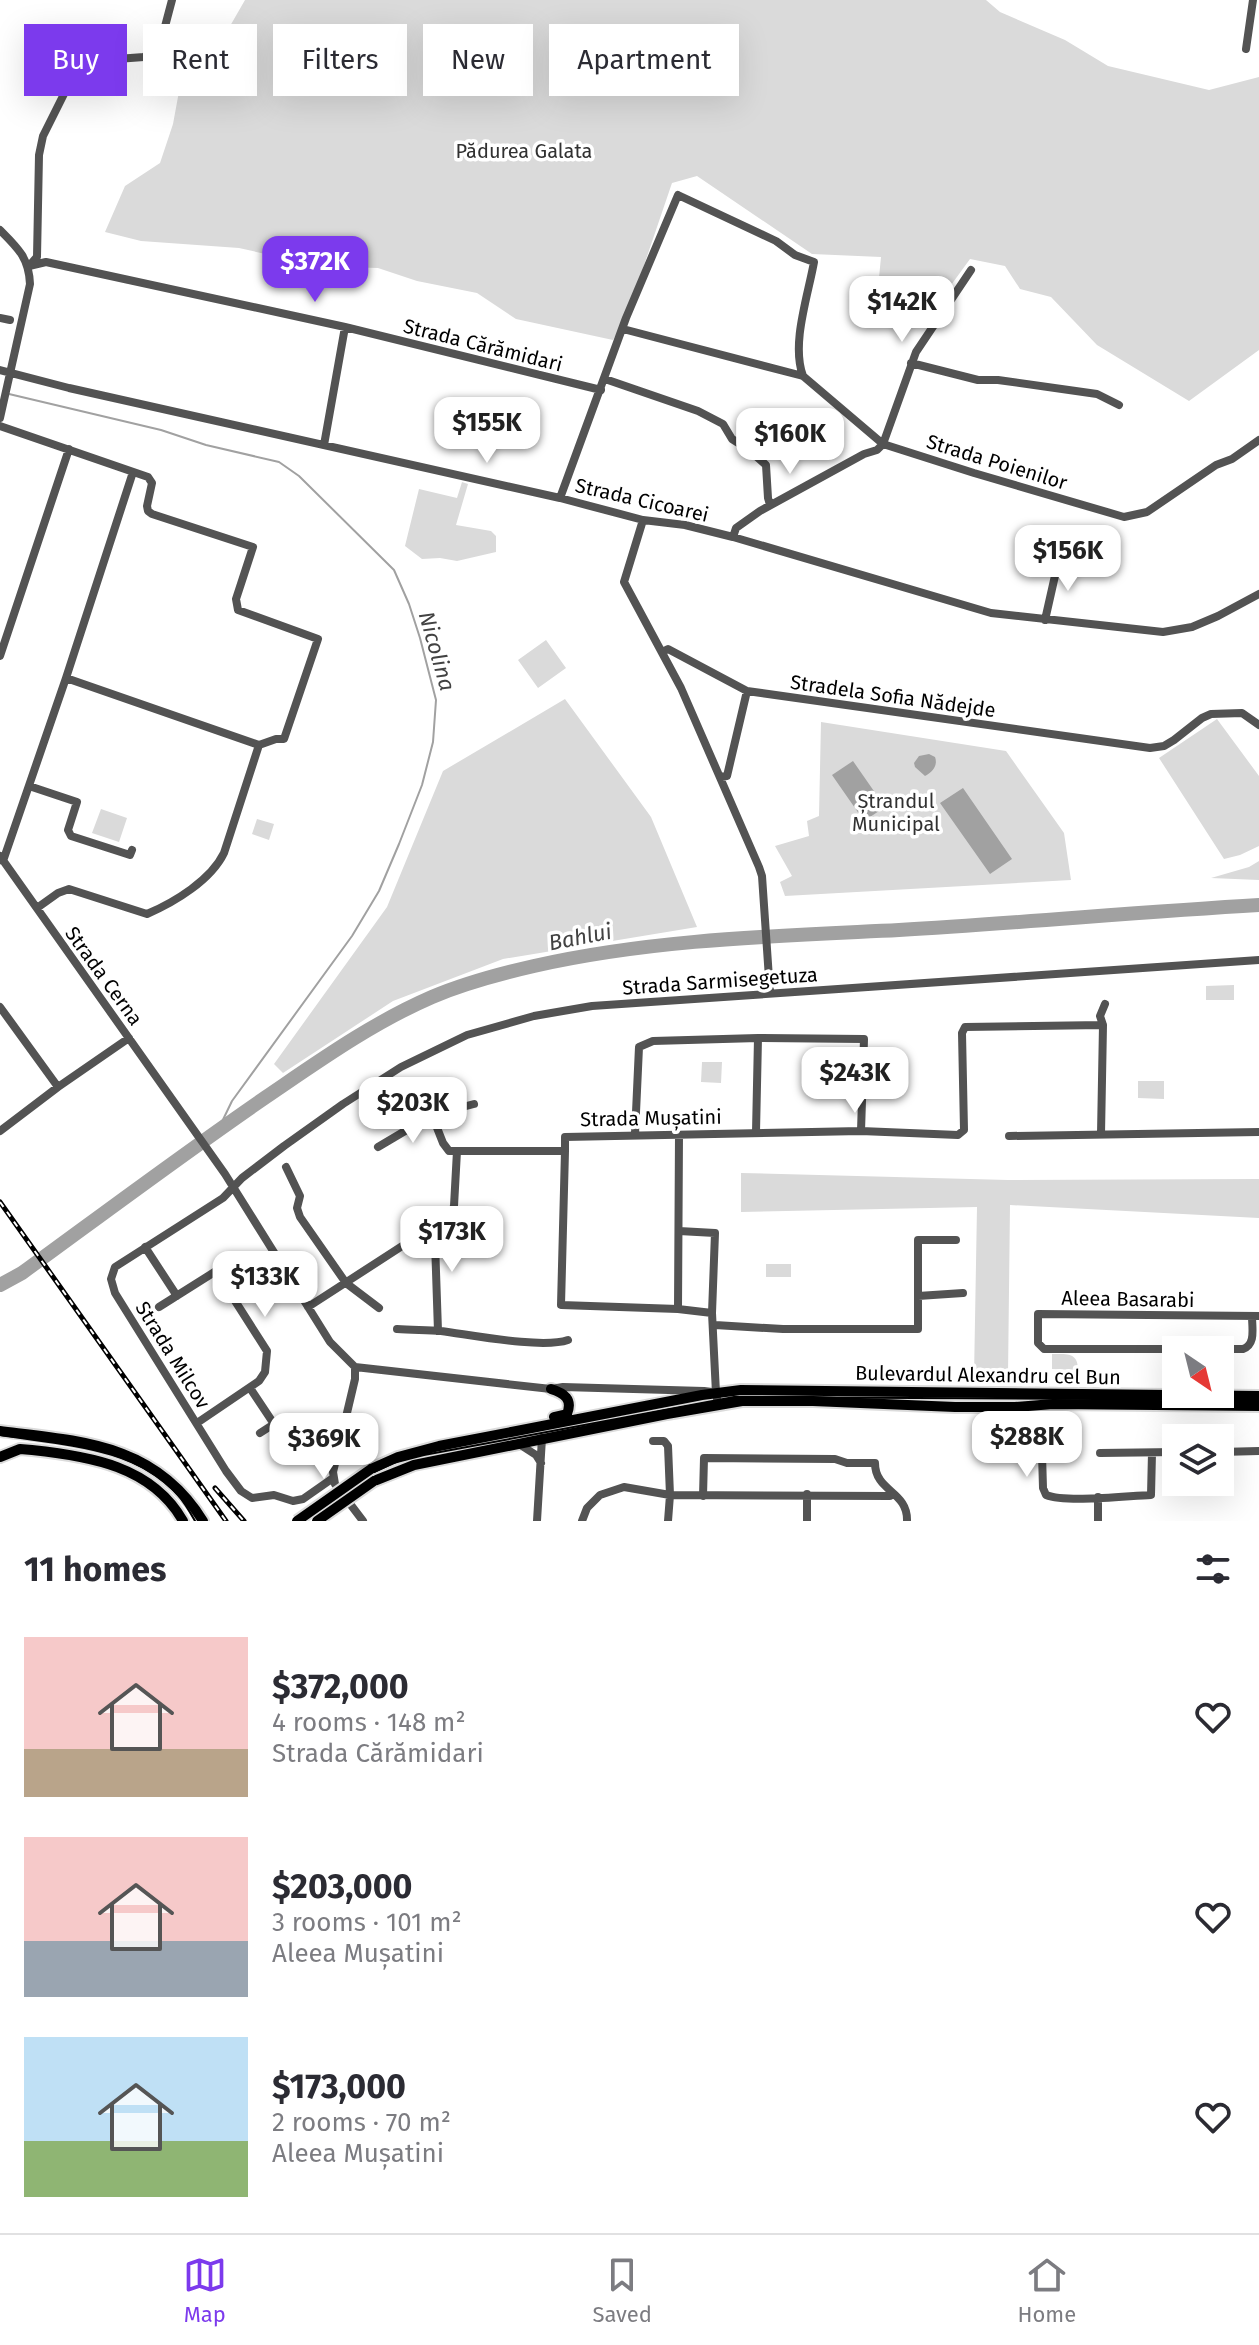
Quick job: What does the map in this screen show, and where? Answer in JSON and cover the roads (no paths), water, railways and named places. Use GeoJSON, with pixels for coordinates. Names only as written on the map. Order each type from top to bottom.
{"type":"FeatureCollection","features":[{"type":"Feature","properties":{"kind":"main road"},"geometry":{"type":"LineString","coordinates":[[297,1521],[371,1469],[398,1457],[517,1431],[526,1424],[567,1414],[570,1407],[568,1398],[551,1389]]}},
{"type":"Feature","properties":{"kind":"main road","name":"Bulevardul Alexandru cel Bun"},"geometry":{"type":"LineString","coordinates":[[317,1521],[374,1481],[414,1465],[755,1389],[1259,1396]]}},
{"type":"Feature","properties":{"kind":"main road","name":"Bulevardul Alexandru cel Bun"},"geometry":{"type":"LineString","coordinates":[[517,1431],[717,1398],[955,1407],[1053,1404],[1259,1406]]}},
{"type":"Feature","properties":{"kind":"main road"},"geometry":{"type":"LineString","coordinates":[[0,1431],[93,1446],[143,1461],[181,1490],[203,1521]]}},
{"type":"Feature","properties":{"kind":"main road"},"geometry":{"type":"LineString","coordinates":[[0,1457],[20,1449],[116,1465],[151,1484],[183,1521]]}},
{"type":"Feature","properties":{"kind":"street"},"geometry":{"type":"LineString","coordinates":[[29,266],[37,257],[39,155],[43,136],[74,74],[72,68],[103,60],[144,57],[156,48],[163,34],[172,0]]}},
{"type":"Feature","properties":{"kind":"street"},"geometry":{"type":"LineString","coordinates":[[1246,49],[1253,0]]}},
{"type":"Feature","properties":{"kind":"street"},"geometry":{"type":"LineString","coordinates":[[560,498],[675,197],[680,195],[814,262],[798,345],[803,376]]}},
{"type":"Feature","properties":{"kind":"street"},"geometry":{"type":"LineString","coordinates":[[0,230],[17,247],[29,266],[30,284],[0,418]]}},
{"type":"Feature","properties":{"kind":"street","name":"Strada Cărămidari"},"geometry":{"type":"LineString","coordinates":[[29,266],[46,262],[345,327],[601,390]]}},
{"type":"Feature","properties":{"kind":"street"},"geometry":{"type":"LineString","coordinates":[[733,537],[736,528],[770,505],[877,450],[883,444],[911,363],[971,270]]}},
{"type":"Feature","properties":{"kind":"street"},"geometry":{"type":"LineString","coordinates":[[324,445],[345,327]]}},
{"type":"Feature","properties":{"kind":"street"},"geometry":{"type":"LineString","coordinates":[[623,329],[803,376],[883,444]]}},
{"type":"Feature","properties":{"kind":"street"},"geometry":{"type":"LineString","coordinates":[[911,363],[978,380],[1097,394],[1119,405]]}},
{"type":"Feature","properties":{"kind":"street","name":"Strada Cicoarei"},"geometry":{"type":"LineString","coordinates":[[0,370],[10,376],[560,498],[643,520],[685,525],[978,609],[1045,620],[1163,632],[1192,627],[1259,594]]}},
{"type":"Feature","properties":{"kind":"street"},"geometry":{"type":"LineString","coordinates":[[605,379],[665,399],[723,424],[732,439],[766,465],[770,505]]}},
{"type":"Feature","properties":{"kind":"street"},"geometry":{"type":"LineString","coordinates":[[0,426],[148,477],[152,483],[147,506],[152,514],[253,547],[236,599],[238,610],[318,639],[284,739],[259,745],[66,678]]}},
{"type":"Feature","properties":{"kind":"street","name":"Strada Poienilor"},"geometry":{"type":"LineString","coordinates":[[883,444],[1124,517],[1147,512],[1259,440]]}},
{"type":"Feature","properties":{"kind":"street"},"geometry":{"type":"LineString","coordinates":[[0,656],[69,449]]}},
{"type":"Feature","properties":{"kind":"street","name":"Strada Cerna"},"geometry":{"type":"LineString","coordinates":[[133,472],[66,678],[1,860],[234,1188]]}},
{"type":"Feature","properties":{"kind":"street"},"geometry":{"type":"LineString","coordinates":[[643,520],[624,582],[681,688],[759,867],[770,993]]}},
{"type":"Feature","properties":{"kind":"street"},"geometry":{"type":"LineString","coordinates":[[1045,620],[1059,558]]}},
{"type":"Feature","properties":{"kind":"street","name":"Stradela Sofia Nădejde"},"geometry":{"type":"LineString","coordinates":[[662,652],[668,649],[747,691],[1150,748],[1164,746],[1211,714],[1242,713],[1259,725]]}},
{"type":"Feature","properties":{"kind":"street"},"geometry":{"type":"LineString","coordinates":[[720,777],[727,776],[747,691]]}},
{"type":"Feature","properties":{"kind":"street"},"geometry":{"type":"LineString","coordinates":[[37,908],[69,889],[147,914],[207,877],[217,868],[224,853],[259,745]]}},
{"type":"Feature","properties":{"kind":"street"},"geometry":{"type":"LineString","coordinates":[[29,786],[77,802],[68,830],[71,836],[130,855],[132,850]]}},
{"type":"Feature","properties":{"kind":"street","name":"Strada Sarmisegetuza"},"geometry":{"type":"LineString","coordinates":[[234,1188],[242,1178],[343,1104],[401,1067],[467,1035],[534,1016],[592,1006],[1259,960]]}},
{"type":"Feature","properties":{"kind":"street"},"geometry":{"type":"LineString","coordinates":[[1101,1134],[1103,1025],[1100,1016],[1105,1004]]}},
{"type":"Feature","properties":{"kind":"street"},"geometry":{"type":"LineString","coordinates":[[0,1007],[58,1087]]}},
{"type":"Feature","properties":{"kind":"street","name":"Strada Mușatini"},"geometry":{"type":"LineString","coordinates":[[457,1151],[565,1151],[565,1137],[635,1134],[861,1131],[955,1135],[964,1130],[962,1033],[968,1025],[1103,1025]]}},
{"type":"Feature","properties":{"kind":"street"},"geometry":{"type":"LineString","coordinates":[[0,1131],[129,1038]]}},
{"type":"Feature","properties":{"kind":"street"},"geometry":{"type":"LineString","coordinates":[[756,1132],[758,1038]]}},
{"type":"Feature","properties":{"kind":"street"},"geometry":{"type":"LineString","coordinates":[[635,1134],[639,1047],[653,1041],[758,1038],[864,1039],[861,1131]]}},
{"type":"Feature","properties":{"kind":"street"},"geometry":{"type":"LineString","coordinates":[[378,1147],[432,1115],[474,1104]]}},
{"type":"Feature","properties":{"kind":"street"},"geometry":{"type":"LineString","coordinates":[[308,1307],[450,1215],[454,1206],[457,1151],[449,1151],[446,1147],[432,1115]]}},
{"type":"Feature","properties":{"kind":"street"},"geometry":{"type":"LineString","coordinates":[[1009,1136],[1259,1132]]}},
{"type":"Feature","properties":{"kind":"street"},"geometry":{"type":"LineString","coordinates":[[678,1309],[679,1135]]}},
{"type":"Feature","properties":{"kind":"street"},"geometry":{"type":"LineString","coordinates":[[565,1151],[561,1305],[712,1313]]}},
{"type":"Feature","properties":{"kind":"street"},"geometry":{"type":"LineString","coordinates":[[286,1167],[300,1196],[298,1212],[346,1283],[379,1308]]}},
{"type":"Feature","properties":{"kind":"street"},"geometry":{"type":"LineString","coordinates":[[234,1188],[330,1342],[355,1367],[333,1478],[363,1521]]}},
{"type":"Feature","properties":{"kind":"street","name":"Strada Milcov"},"geometry":{"type":"LineString","coordinates":[[234,1188],[115,1267],[111,1279],[115,1293],[241,1491],[252,1498],[274,1495],[293,1501],[303,1499],[333,1478]]}},
{"type":"Feature","properties":{"kind":"street"},"geometry":{"type":"LineString","coordinates":[[427,1230],[435,1242],[438,1331]]}},
{"type":"Feature","properties":{"kind":"street"},"geometry":{"type":"LineString","coordinates":[[679,1231],[715,1233],[712,1313],[717,1398]]}},
{"type":"Feature","properties":{"kind":"street"},"geometry":{"type":"LineString","coordinates":[[715,1325],[783,1329],[918,1329],[918,1240],[956,1240]]}},
{"type":"Feature","properties":{"kind":"street"},"geometry":{"type":"LineString","coordinates":[[145,1247],[177,1296]]}},
{"type":"Feature","properties":{"kind":"street"},"geometry":{"type":"LineString","coordinates":[[159,1307],[216,1271],[267,1351],[265,1372],[259,1381],[197,1423]]}},
{"type":"Feature","properties":{"kind":"street"},"geometry":{"type":"LineString","coordinates":[[918,1296],[963,1293]]}},
{"type":"Feature","properties":{"kind":"street","name":"Aleea Basarabi"},"geometry":{"type":"LineString","coordinates":[[1038,1314],[1256,1316],[1252,1341],[1243,1349],[1044,1349],[1038,1343],[1038,1314]]}},
{"type":"Feature","properties":{"kind":"street"},"geometry":{"type":"LineString","coordinates":[[397,1329],[518,1341],[560,1343],[568,1340]]}},
{"type":"Feature","properties":{"kind":"street","name":"Bulevardul Alexandru cel Bun"},"geometry":{"type":"LineString","coordinates":[[355,1367],[551,1389],[563,1387],[717,1398]]}},
{"type":"Feature","properties":{"kind":"street"},"geometry":{"type":"LineString","coordinates":[[250,1388],[274,1424],[260,1433]]}},
{"type":"Feature","properties":{"kind":"street"},"geometry":{"type":"LineString","coordinates":[[537,1521],[542,1438]]}},
{"type":"Feature","properties":{"kind":"street"},"geometry":{"type":"LineString","coordinates":[[653,1441],[664,1441],[668,1446],[668,1521]]}},
{"type":"Feature","properties":{"kind":"street"},"geometry":{"type":"LineString","coordinates":[[519,1444],[536,1455],[541,1463]]}},
{"type":"Feature","properties":{"kind":"street"},"geometry":{"type":"LineString","coordinates":[[1234,1452],[1259,1451]]}},
{"type":"Feature","properties":{"kind":"street"},"geometry":{"type":"LineString","coordinates":[[1100,1453],[1162,1453]]}},
{"type":"Feature","properties":{"kind":"street"},"geometry":{"type":"LineString","coordinates":[[1042,1454],[1046,1495],[1098,1497],[1151,1495],[1152,1453]]}},
{"type":"Feature","properties":{"kind":"street"},"geometry":{"type":"LineString","coordinates":[[703,1496],[704,1458],[835,1459],[847,1463],[875,1463],[875,1475],[908,1511],[907,1521]]}},
{"type":"Feature","properties":{"kind":"street"},"geometry":{"type":"LineString","coordinates":[[582,1521],[587,1508],[600,1495],[624,1487],[670,1495],[703,1496],[890,1496],[892,1492]]}},
{"type":"Feature","properties":{"kind":"street"},"geometry":{"type":"LineString","coordinates":[[807,1494],[807,1521]]}},
{"type":"Feature","properties":{"kind":"street"},"geometry":{"type":"LineString","coordinates":[[1098,1497],[1098,1521]]}},
{"type":"Feature","properties":{"kind":"waterway","name":"Nicolina"},"geometry":{"type":"LineString","coordinates":[[9,394],[279,462],[299,476],[394,570],[420,638],[436,700],[433,742],[422,785],[399,844],[379,891],[352,936],[232,1101],[218,1130]]}},
{"type":"Feature","properties":{"kind":"waterway","name":"Bahlui"},"geometry":{"type":"LineString","coordinates":[[0,1285],[22,1273],[204,1140],[346,1043],[410,1007],[482,979],[579,957],[670,944],[1259,905]]}},
{"type":"Feature","properties":{"kind":"tram line"},"geometry":{"type":"LineString","coordinates":[[304,1521],[372,1473],[393,1463],[734,1397],[1259,1400]]}},
{"type":"Feature","properties":{"kind":"tram line"},"geometry":{"type":"LineString","coordinates":[[0,1435],[95,1450],[140,1466],[178,1495],[195,1521]]}},
{"type":"Feature","properties":{"kind":"railway"},"geometry":{"type":"LineString","coordinates":[[0,1202],[226,1521]]}},
{"type":"Feature","properties":{"kind":"railway"},"geometry":{"type":"LineString","coordinates":[[215,1488],[244,1521]]}},
{"type":"Feature","properties":{"kind":"park label","name":"Pădurea Galata"},"geometry":{"type":"Point","coordinates":[524,151]}},
{"type":"Feature","properties":{"kind":"park label","name":"Ștrandul Municipal"},"geometry":{"type":"Point","coordinates":[896,812]}}]}
